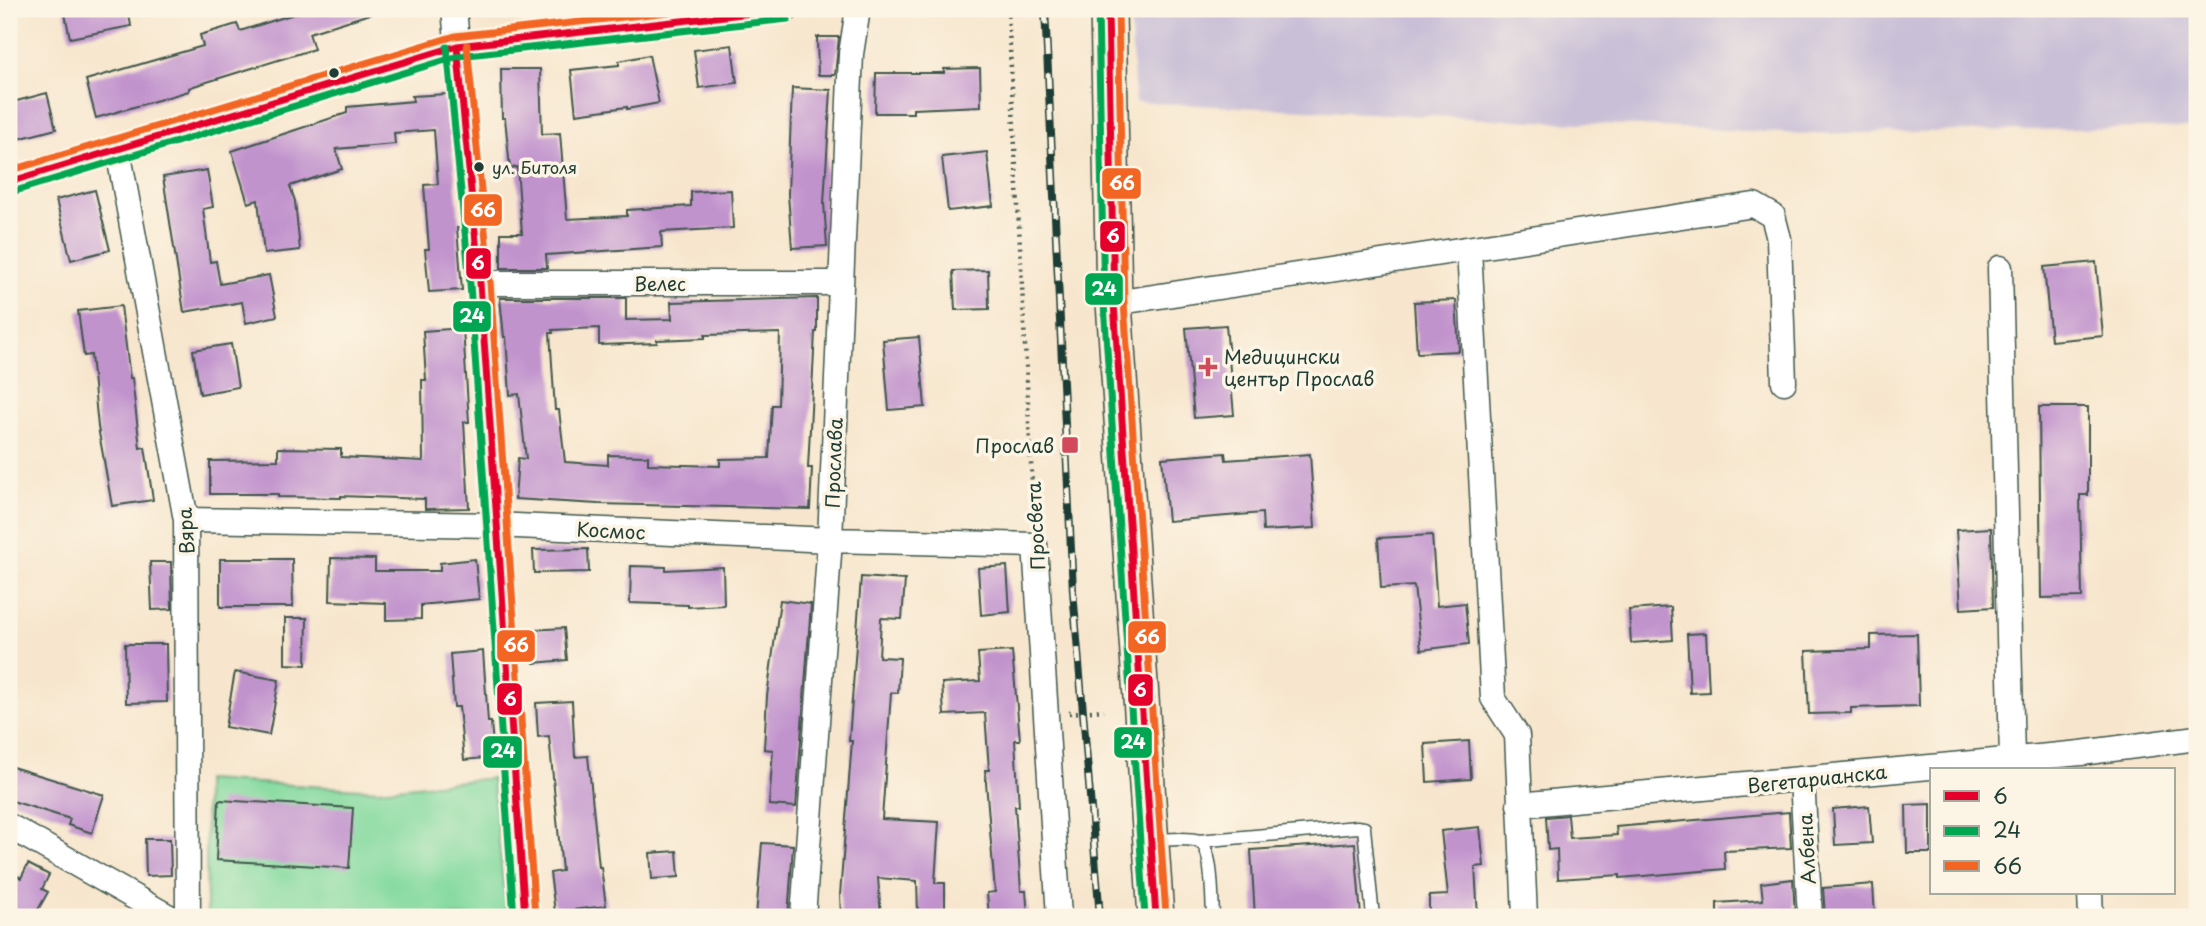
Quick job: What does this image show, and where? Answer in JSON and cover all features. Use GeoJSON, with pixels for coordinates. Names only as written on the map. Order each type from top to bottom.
{"type":"FeatureCollection","features":[{"type":"Feature","properties":{"kind":"street"},"geometry":{"type":"LineString","coordinates":[[454,9],[480,283],[525,917]]}},
{"type":"Feature","properties":{"kind":"street"},"geometry":{"type":"LineString","coordinates":[[9,182],[457,46],[786,9]]}},
{"type":"Feature","properties":{"kind":"street","name":"Прослава"},"geometry":{"type":"LineString","coordinates":[[803,917],[830,540],[851,54],[858,9]]}},
{"type":"Feature","properties":{"kind":"street"},"geometry":{"type":"LineString","coordinates":[[1108,9],[1114,303],[1156,917]]}},
{"type":"Feature","properties":{"kind":"street","name":"Вяра"},"geometry":{"type":"LineString","coordinates":[[118,150],[186,520],[188,917]]}},
{"type":"Feature","properties":{"kind":"street"},"geometry":{"type":"LineString","coordinates":[[1114,303],[1754,205],[1773,216],[1779,239],[1784,382]]}},
{"type":"Feature","properties":{"kind":"street"},"geometry":{"type":"LineString","coordinates":[[1469,249],[1493,698],[1517,735],[1525,917]]}},
{"type":"Feature","properties":{"kind":"street"},"geometry":{"type":"LineString","coordinates":[[2000,268],[2012,758]]}},
{"type":"Feature","properties":{"kind":"street","name":"Велес"},"geometry":{"type":"LineString","coordinates":[[480,283],[840,283]]}},
{"type":"Feature","properties":{"kind":"street","name":"Космос"},"geometry":{"type":"LineString","coordinates":[[186,520],[496,525],[830,540],[1035,545]]}},
{"type":"Feature","properties":{"kind":"street","name":"Просвета"},"geometry":{"type":"LineString","coordinates":[[1035,545],[1059,917]]}},
{"type":"Feature","properties":{"kind":"street","name":"Вегетарианска"},"geometry":{"type":"LineString","coordinates":[[1519,805],[2012,758],[2081,762],[2197,738]]}},
{"type":"Feature","properties":{"kind":"street","name":"Албена"},"geometry":{"type":"LineString","coordinates":[[1802,780],[1810,917]]}},
{"type":"Feature","properties":{"kind":"street"},"geometry":{"type":"LineString","coordinates":[[9,826],[169,917]]}},
{"type":"Feature","properties":{"kind":"street"},"geometry":{"type":"LineString","coordinates":[[2090,894],[2091,917]]}},
{"type":"Feature","properties":{"kind":"lane"},"geometry":{"type":"LineString","coordinates":[[1150,840],[1198,841],[1364,828],[1373,917]]}},
{"type":"Feature","properties":{"kind":"lane"},"geometry":{"type":"LineString","coordinates":[[1198,841],[1206,846],[1209,858],[1213,917]]}},
{"type":"Feature","properties":{"kind":"path","name":"Просвета"},"geometry":{"type":"LineString","coordinates":[[1008,9],[1035,545]]}},
{"type":"Feature","properties":{"kind":"path"},"geometry":{"type":"LineString","coordinates":[[1069,713],[1104,710]]}},
{"type":"Feature","properties":{"kind":"shaded area"},"geometry":{"type":"Polygon","coordinates":[[[1130,9],[2197,9],[2197,127],[1808,134],[1135,102],[1130,9]]]}},
{"type":"Feature","properties":{"kind":"green space"},"geometry":{"type":"Polygon","coordinates":[[[492,778],[507,917],[217,917],[207,913],[205,780],[378,790],[492,778]]]}},
{"type":"Feature","properties":{"kind":"building"},"geometry":{"type":"Polygon","coordinates":[[[64,9],[128,9],[131,26],[70,38],[64,9]]]}},
{"type":"Feature","properties":{"kind":"building"},"geometry":{"type":"Polygon","coordinates":[[[310,9],[372,9],[373,13],[309,33],[314,49],[194,86],[189,88],[189,91],[96,118],[86,80],[203,46],[200,35],[237,24],[240,31],[310,9]]]}},
{"type":"Feature","properties":{"kind":"building"},"geometry":{"type":"Polygon","coordinates":[[[817,37],[839,37],[835,75],[818,75],[817,37]]]}},
{"type":"Feature","properties":{"kind":"building"},"geometry":{"type":"Polygon","coordinates":[[[732,45],[737,83],[699,88],[694,50],[732,45]]]}},
{"type":"Feature","properties":{"kind":"building"},"geometry":{"type":"Polygon","coordinates":[[[649,55],[659,103],[576,114],[571,70],[619,65],[619,61],[649,55]]]}},
{"type":"Feature","properties":{"kind":"building"},"geometry":{"type":"Polygon","coordinates":[[[980,68],[981,106],[913,109],[913,113],[875,113],[876,73],[944,73],[944,69],[980,68]]]}},
{"type":"Feature","properties":{"kind":"building"},"geometry":{"type":"Polygon","coordinates":[[[501,69],[540,69],[542,134],[560,133],[567,219],[627,216],[627,210],[691,206],[691,192],[731,190],[733,228],[661,232],[662,247],[546,255],[547,268],[501,268],[501,233],[522,233],[517,167],[510,168],[505,118],[502,118],[501,69]]]}},
{"type":"Feature","properties":{"kind":"building"},"geometry":{"type":"Polygon","coordinates":[[[792,88],[831,90],[824,203],[827,246],[792,248],[788,194],[792,88]]]}},
{"type":"Feature","properties":{"kind":"building"},"geometry":{"type":"Polygon","coordinates":[[[47,93],[56,129],[18,139],[9,103],[47,93]]]}},
{"type":"Feature","properties":{"kind":"building"},"geometry":{"type":"Polygon","coordinates":[[[447,94],[460,228],[457,228],[462,290],[429,292],[424,185],[438,184],[434,130],[394,133],[395,144],[336,149],[342,169],[290,186],[295,201],[300,250],[264,254],[258,200],[248,203],[232,151],[347,113],[347,107],[413,101],[412,96],[447,94]]]}},
{"type":"Feature","properties":{"kind":"building"},"geometry":{"type":"Polygon","coordinates":[[[987,152],[993,206],[948,211],[942,157],[987,152]]]}},
{"type":"Feature","properties":{"kind":"building"},"geometry":{"type":"Polygon","coordinates":[[[207,170],[213,207],[203,209],[210,262],[216,261],[220,284],[269,275],[277,316],[246,323],[242,302],[184,312],[163,177],[207,170]]]}},
{"type":"Feature","properties":{"kind":"building"},"geometry":{"type":"Polygon","coordinates":[[[95,190],[110,250],[71,260],[56,200],[95,190]]]}},
{"type":"Feature","properties":{"kind":"building"},"geometry":{"type":"Polygon","coordinates":[[[2096,262],[2103,336],[2051,341],[2044,267],[2096,262]]]}},
{"type":"Feature","properties":{"kind":"building"},"geometry":{"type":"Polygon","coordinates":[[[988,270],[989,309],[955,310],[953,271],[988,270]]]}},
{"type":"Feature","properties":{"kind":"building"},"geometry":{"type":"Polygon","coordinates":[[[500,298],[626,298],[626,320],[672,319],[671,302],[817,298],[808,468],[812,468],[810,509],[598,504],[515,499],[518,458],[526,459],[519,394],[510,395],[500,298]],[[599,328],[552,330],[553,333],[550,333],[555,410],[559,410],[565,462],[608,465],[608,455],[648,456],[648,464],[720,466],[720,459],[769,458],[772,405],[778,405],[780,333],[705,335],[705,338],[657,340],[657,343],[599,345],[599,328]]]}},
{"type":"Feature","properties":{"kind":"building"},"geometry":{"type":"Polygon","coordinates":[[[1456,300],[1459,351],[1417,353],[1414,302],[1456,300]]]}},
{"type":"Feature","properties":{"kind":"building"},"geometry":{"type":"Polygon","coordinates":[[[121,306],[140,448],[145,447],[153,500],[112,506],[98,427],[91,355],[84,356],[78,311],[121,306]]]}},
{"type":"Feature","properties":{"kind":"building"},"geometry":{"type":"Polygon","coordinates":[[[1226,325],[1234,415],[1194,418],[1186,328],[1226,325]]]}},
{"type":"Feature","properties":{"kind":"building"},"geometry":{"type":"Polygon","coordinates":[[[463,328],[469,422],[464,422],[469,508],[425,509],[425,499],[210,494],[210,461],[278,460],[278,448],[341,449],[341,457],[423,461],[422,380],[426,380],[423,331],[463,328]]]}},
{"type":"Feature","properties":{"kind":"building"},"geometry":{"type":"Polygon","coordinates":[[[919,337],[925,407],[889,410],[883,340],[919,337]]]}},
{"type":"Feature","properties":{"kind":"building"},"geometry":{"type":"Polygon","coordinates":[[[231,344],[238,387],[200,394],[193,350],[231,344]]]}},
{"type":"Feature","properties":{"kind":"building"},"geometry":{"type":"Polygon","coordinates":[[[2039,407],[2088,407],[2088,495],[2080,495],[2082,597],[2041,598],[2039,407]]]}},
{"type":"Feature","properties":{"kind":"building"},"geometry":{"type":"Polygon","coordinates":[[[1225,453],[1226,460],[1310,454],[1315,528],[1263,531],[1262,513],[1168,521],[1162,458],[1225,453]]]}},
{"type":"Feature","properties":{"kind":"building"},"geometry":{"type":"Polygon","coordinates":[[[1991,528],[1993,607],[1961,609],[1956,530],[1991,528]]]}},
{"type":"Feature","properties":{"kind":"building"},"geometry":{"type":"Polygon","coordinates":[[[1432,535],[1437,606],[1465,603],[1469,644],[1421,650],[1414,586],[1381,588],[1378,538],[1432,535]]]}},
{"type":"Feature","properties":{"kind":"building"},"geometry":{"type":"Polygon","coordinates":[[[588,549],[589,572],[534,573],[533,550],[588,549]]]}},
{"type":"Feature","properties":{"kind":"building"},"geometry":{"type":"Polygon","coordinates":[[[331,558],[375,559],[375,571],[440,571],[440,563],[475,559],[479,599],[421,605],[421,619],[386,620],[386,603],[330,601],[331,558]]]}},
{"type":"Feature","properties":{"kind":"building"},"geometry":{"type":"Polygon","coordinates":[[[220,559],[292,559],[293,607],[220,607],[220,559]]]}},
{"type":"Feature","properties":{"kind":"building"},"geometry":{"type":"Polygon","coordinates":[[[150,562],[171,562],[172,609],[152,610],[150,562]]]}},
{"type":"Feature","properties":{"kind":"building"},"geometry":{"type":"Polygon","coordinates":[[[631,566],[666,567],[666,570],[723,567],[724,605],[688,607],[630,603],[631,566]]]}},
{"type":"Feature","properties":{"kind":"building"},"geometry":{"type":"Polygon","coordinates":[[[1007,566],[1010,612],[981,615],[978,568],[1007,566]]]}},
{"type":"Feature","properties":{"kind":"building"},"geometry":{"type":"Polygon","coordinates":[[[861,577],[905,580],[902,619],[881,618],[879,657],[900,658],[898,693],[891,693],[882,819],[939,822],[935,883],[945,883],[945,915],[918,915],[917,881],[878,878],[881,917],[841,917],[840,895],[852,741],[849,741],[861,577]]]}},
{"type":"Feature","properties":{"kind":"building"},"geometry":{"type":"Polygon","coordinates":[[[780,600],[811,604],[796,807],[769,805],[773,750],[764,749],[767,696],[780,600]]]}},
{"type":"Feature","properties":{"kind":"building"},"geometry":{"type":"Polygon","coordinates":[[[1671,607],[1673,640],[1631,643],[1629,610],[1671,607]]]}},
{"type":"Feature","properties":{"kind":"building"},"geometry":{"type":"Polygon","coordinates":[[[285,618],[307,618],[306,665],[285,664],[285,618]]]}},
{"type":"Feature","properties":{"kind":"building"},"geometry":{"type":"Polygon","coordinates":[[[564,628],[567,660],[534,663],[531,630],[564,628]]]}},
{"type":"Feature","properties":{"kind":"building"},"geometry":{"type":"Polygon","coordinates":[[[1706,633],[1709,692],[1690,693],[1687,634],[1706,633]]]}},
{"type":"Feature","properties":{"kind":"building"},"geometry":{"type":"Polygon","coordinates":[[[1917,634],[1919,706],[1851,708],[1851,713],[1809,714],[1806,651],[1871,649],[1871,635],[1917,634]]]}},
{"type":"Feature","properties":{"kind":"building"},"geometry":{"type":"Polygon","coordinates":[[[125,644],[166,644],[167,702],[126,703],[125,644]]]}},
{"type":"Feature","properties":{"kind":"building"},"geometry":{"type":"Polygon","coordinates":[[[483,651],[488,722],[491,722],[494,757],[464,760],[459,707],[454,707],[450,654],[483,651]]]}},
{"type":"Feature","properties":{"kind":"building"},"geometry":{"type":"Polygon","coordinates":[[[1012,651],[1020,740],[1015,740],[1019,806],[1015,806],[1021,891],[1026,891],[1028,917],[989,917],[987,893],[995,892],[985,770],[989,770],[985,713],[944,715],[942,683],[980,681],[978,653],[1012,651]]]}},
{"type":"Feature","properties":{"kind":"building"},"geometry":{"type":"Polygon","coordinates":[[[235,672],[279,680],[269,735],[225,727],[235,672]]]}},
{"type":"Feature","properties":{"kind":"building"},"geometry":{"type":"Polygon","coordinates":[[[572,701],[575,757],[588,756],[599,867],[606,906],[555,912],[550,873],[562,871],[549,736],[538,737],[536,703],[572,701]]]}},
{"type":"Feature","properties":{"kind":"building"},"geometry":{"type":"Polygon","coordinates":[[[1469,741],[1471,779],[1427,782],[1425,744],[1469,741]]]}},
{"type":"Feature","properties":{"kind":"building"},"geometry":{"type":"Polygon","coordinates":[[[9,766],[104,795],[92,833],[68,825],[70,819],[9,800],[9,766]]]}},
{"type":"Feature","properties":{"kind":"building"},"geometry":{"type":"Polygon","coordinates":[[[219,800],[353,808],[349,868],[216,860],[219,800]]]}},
{"type":"Feature","properties":{"kind":"building"},"geometry":{"type":"Polygon","coordinates":[[[1930,804],[1930,853],[1907,853],[1906,805],[1930,804]]]}},
{"type":"Feature","properties":{"kind":"building"},"geometry":{"type":"Polygon","coordinates":[[[1869,806],[1872,843],[1835,845],[1833,809],[1869,806]]]}},
{"type":"Feature","properties":{"kind":"building"},"geometry":{"type":"Polygon","coordinates":[[[1789,812],[1791,848],[1724,851],[1725,869],[1620,878],[1620,875],[1558,879],[1557,849],[1548,850],[1546,817],[1568,815],[1570,838],[1617,835],[1616,827],[1789,812]]]}},
{"type":"Feature","properties":{"kind":"building"},"geometry":{"type":"Polygon","coordinates":[[[1480,827],[1484,866],[1475,867],[1478,917],[1429,917],[1429,896],[1448,895],[1441,831],[1480,827]]]}},
{"type":"Feature","properties":{"kind":"building"},"geometry":{"type":"Polygon","coordinates":[[[145,839],[170,839],[171,875],[146,876],[145,839]]]}},
{"type":"Feature","properties":{"kind":"building"},"geometry":{"type":"Polygon","coordinates":[[[762,843],[793,845],[788,917],[756,917],[762,843]]]}},
{"type":"Feature","properties":{"kind":"building"},"geometry":{"type":"Polygon","coordinates":[[[1355,843],[1361,917],[1255,917],[1251,850],[1355,843]]]}},
{"type":"Feature","properties":{"kind":"building"},"geometry":{"type":"Polygon","coordinates":[[[677,851],[679,877],[652,879],[650,853],[677,851]]]}},
{"type":"Feature","properties":{"kind":"building"},"geometry":{"type":"Polygon","coordinates":[[[28,864],[49,875],[42,889],[48,892],[34,917],[9,917],[9,888],[16,875],[21,878],[28,864]]]}},
{"type":"Feature","properties":{"kind":"building"},"geometry":{"type":"Polygon","coordinates":[[[1793,879],[1795,917],[1717,917],[1717,903],[1763,900],[1761,883],[1793,879]]]}},
{"type":"Feature","properties":{"kind":"building"},"geometry":{"type":"Polygon","coordinates":[[[1873,884],[1875,917],[1825,917],[1823,888],[1873,884]]]}},
{"type":"Feature","properties":{"kind":"railway"},"geometry":{"type":"LineString","coordinates":[[1045,9],[1073,591],[1100,917]]}},
{"type":"Feature","properties":{"kind":"transit line","name":"66"},"geometry":{"type":"LineString","coordinates":[[9,171],[455,36],[695,9]]}},
{"type":"Feature","properties":{"kind":"transit line","name":"6"},"geometry":{"type":"LineString","coordinates":[[9,182],[457,46],[787,9]]}},
{"type":"Feature","properties":{"kind":"transit line","name":"24"},"geometry":{"type":"LineString","coordinates":[[1098,9],[1104,304],[1145,917]]}},
{"type":"Feature","properties":{"kind":"transit line","name":"6"},"geometry":{"type":"LineString","coordinates":[[1108,9],[1114,303],[1156,917]]}},
{"type":"Feature","properties":{"kind":"transit line","name":"66"},"geometry":{"type":"LineString","coordinates":[[1118,9],[1124,303],[1166,916]]}},
{"type":"Feature","properties":{"kind":"transit line","name":"24"},"geometry":{"type":"LineString","coordinates":[[12,192],[459,56],[788,19]]}},
{"type":"Feature","properties":{"kind":"transit line","name":"66"},"geometry":{"type":"LineString","coordinates":[[467,45],[490,282],[535,916]]}},
{"type":"Feature","properties":{"kind":"transit line","name":"6"},"geometry":{"type":"LineString","coordinates":[[457,46],[480,283],[525,917]]}},
{"type":"Feature","properties":{"kind":"transit line","name":"24"},"geometry":{"type":"LineString","coordinates":[[447,47],[470,284],[514,917]]}},
{"type":"Feature","properties":{"kind":"place","name":"ул. Битоля"},"geometry":{"type":"Point","coordinates":[479,167]}},
{"type":"Feature","properties":{"kind":"place","name":"Медицински център Прослав"},"geometry":{"type":"Point","coordinates":[1208,367]}},
{"type":"Feature","properties":{"kind":"place","name":"Прослав"},"geometry":{"type":"Point","coordinates":[1070,445]}}]}
